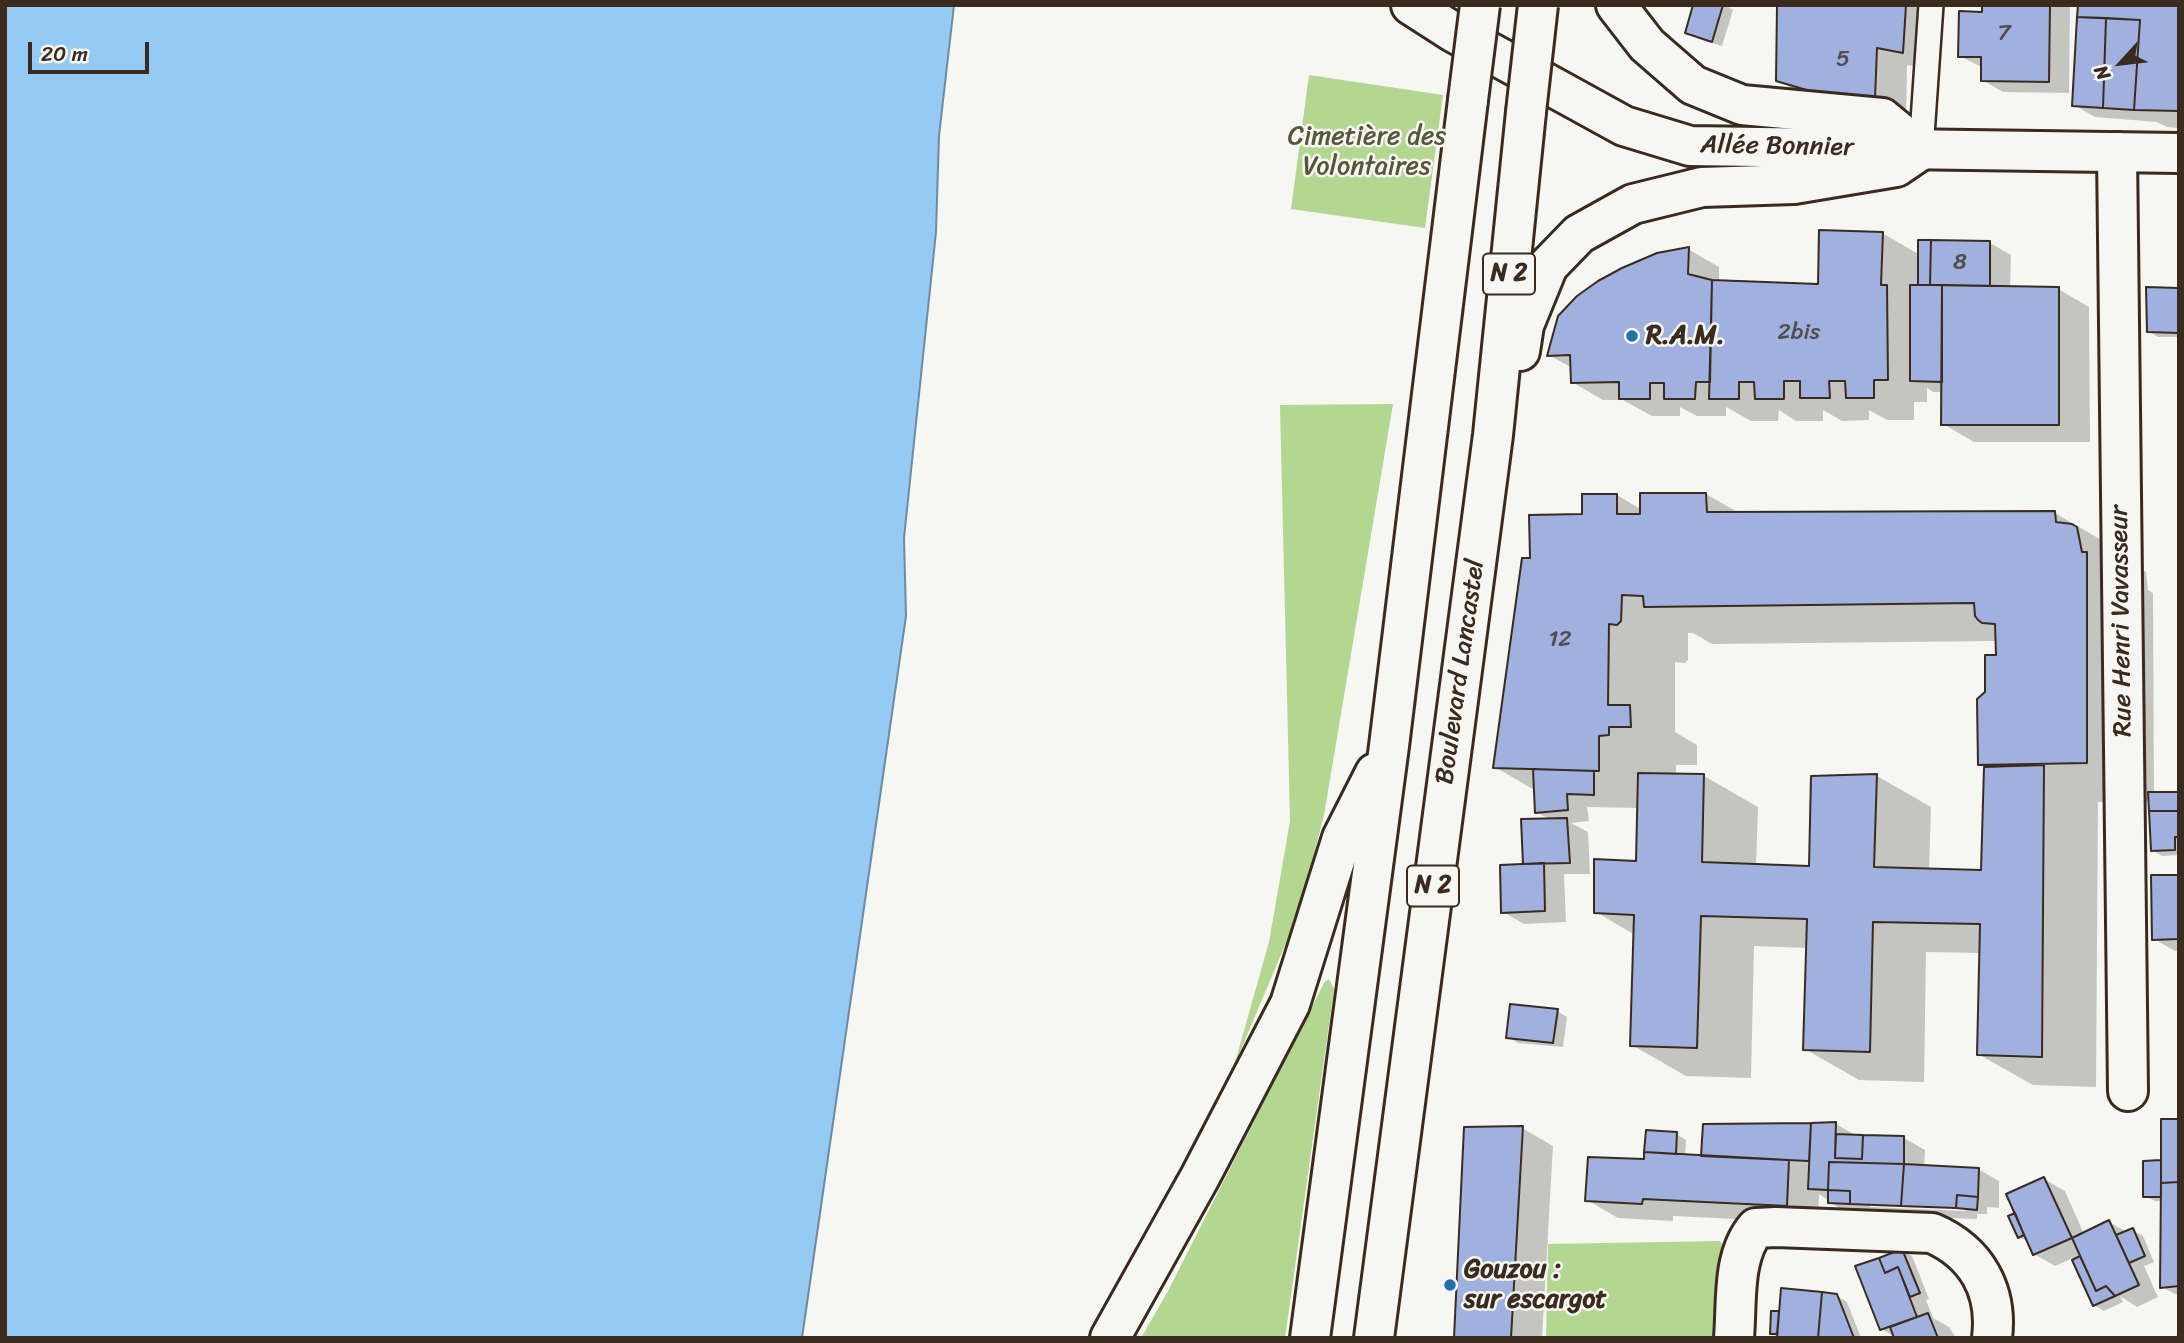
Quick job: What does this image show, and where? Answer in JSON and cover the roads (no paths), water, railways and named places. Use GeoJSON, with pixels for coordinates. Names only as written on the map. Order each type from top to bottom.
{"type":"FeatureCollection","features":[{"type":"Feature","properties":{"kind":"main road","name":"Allée Bonnier"},"geometry":{"type":"LineString","coordinates":[[1411,5],[1452,32],[1624,126],[1690,146],[2179,153]]}},
{"type":"Feature","properties":{"kind":"main road","name":"N 2"},"geometry":{"type":"LineString","coordinates":[[1310,1338],[1389,746],[1480,5]]}},
{"type":"Feature","properties":{"kind":"main road","name":"Boulevard Lancastel"},"geometry":{"type":"LineString","coordinates":[[1374,1338],[1493,435],[1538,5]]}},
{"type":"Feature","properties":{"kind":"main road"},"geometry":{"type":"LineString","coordinates":[[1493,435],[1517,373],[1524,325],[1548,266],[1579,234],[1633,204],[1702,187],[1794,184],[1895,167],[1921,150],[1882,118],[1742,105],[1693,85],[1647,45],[1616,5]]}},
{"type":"Feature","properties":{"kind":"main road","name":"Rue Henri Vavasseur"},"geometry":{"type":"LineString","coordinates":[[2117,152],[2128,1091]]}},
{"type":"Feature","properties":{"kind":"main road"},"geometry":{"type":"LineString","coordinates":[[1110,1338],[1200,1177],[1290,1004],[1342,838],[1389,746]]}},
{"type":"Feature","properties":{"kind":"main road"},"geometry":{"type":"LineString","coordinates":[[1734,1338],[1740,1262],[1748,1237],[1756,1228],[1776,1227],[1931,1233],[1950,1241],[1983,1276],[1994,1308],[1992,1338]]}},
{"type":"Feature","properties":{"kind":"lane"},"geometry":{"type":"LineString","coordinates":[[1921,150],[1931,5]]}},
{"type":"Feature","properties":{"kind":"water"},"geometry":{"type":"Polygon","coordinates":[[[5,5],[954,5],[939,136],[936,232],[904,538],[906,616],[802,1338],[5,1338],[5,5]]]}},
{"type":"Feature","properties":{"kind":"place","name":"R.A.M."},"geometry":{"type":"Point","coordinates":[1632,336]}},
{"type":"Feature","properties":{"kind":"place","name":"Gouzou : sur escargot"},"geometry":{"type":"Point","coordinates":[1450,1285]}},
{"type":"Feature","properties":{"kind":"park label","name":"Cimetière des Volontaires"},"geometry":{"type":"Point","coordinates":[1367,152]}}]}
